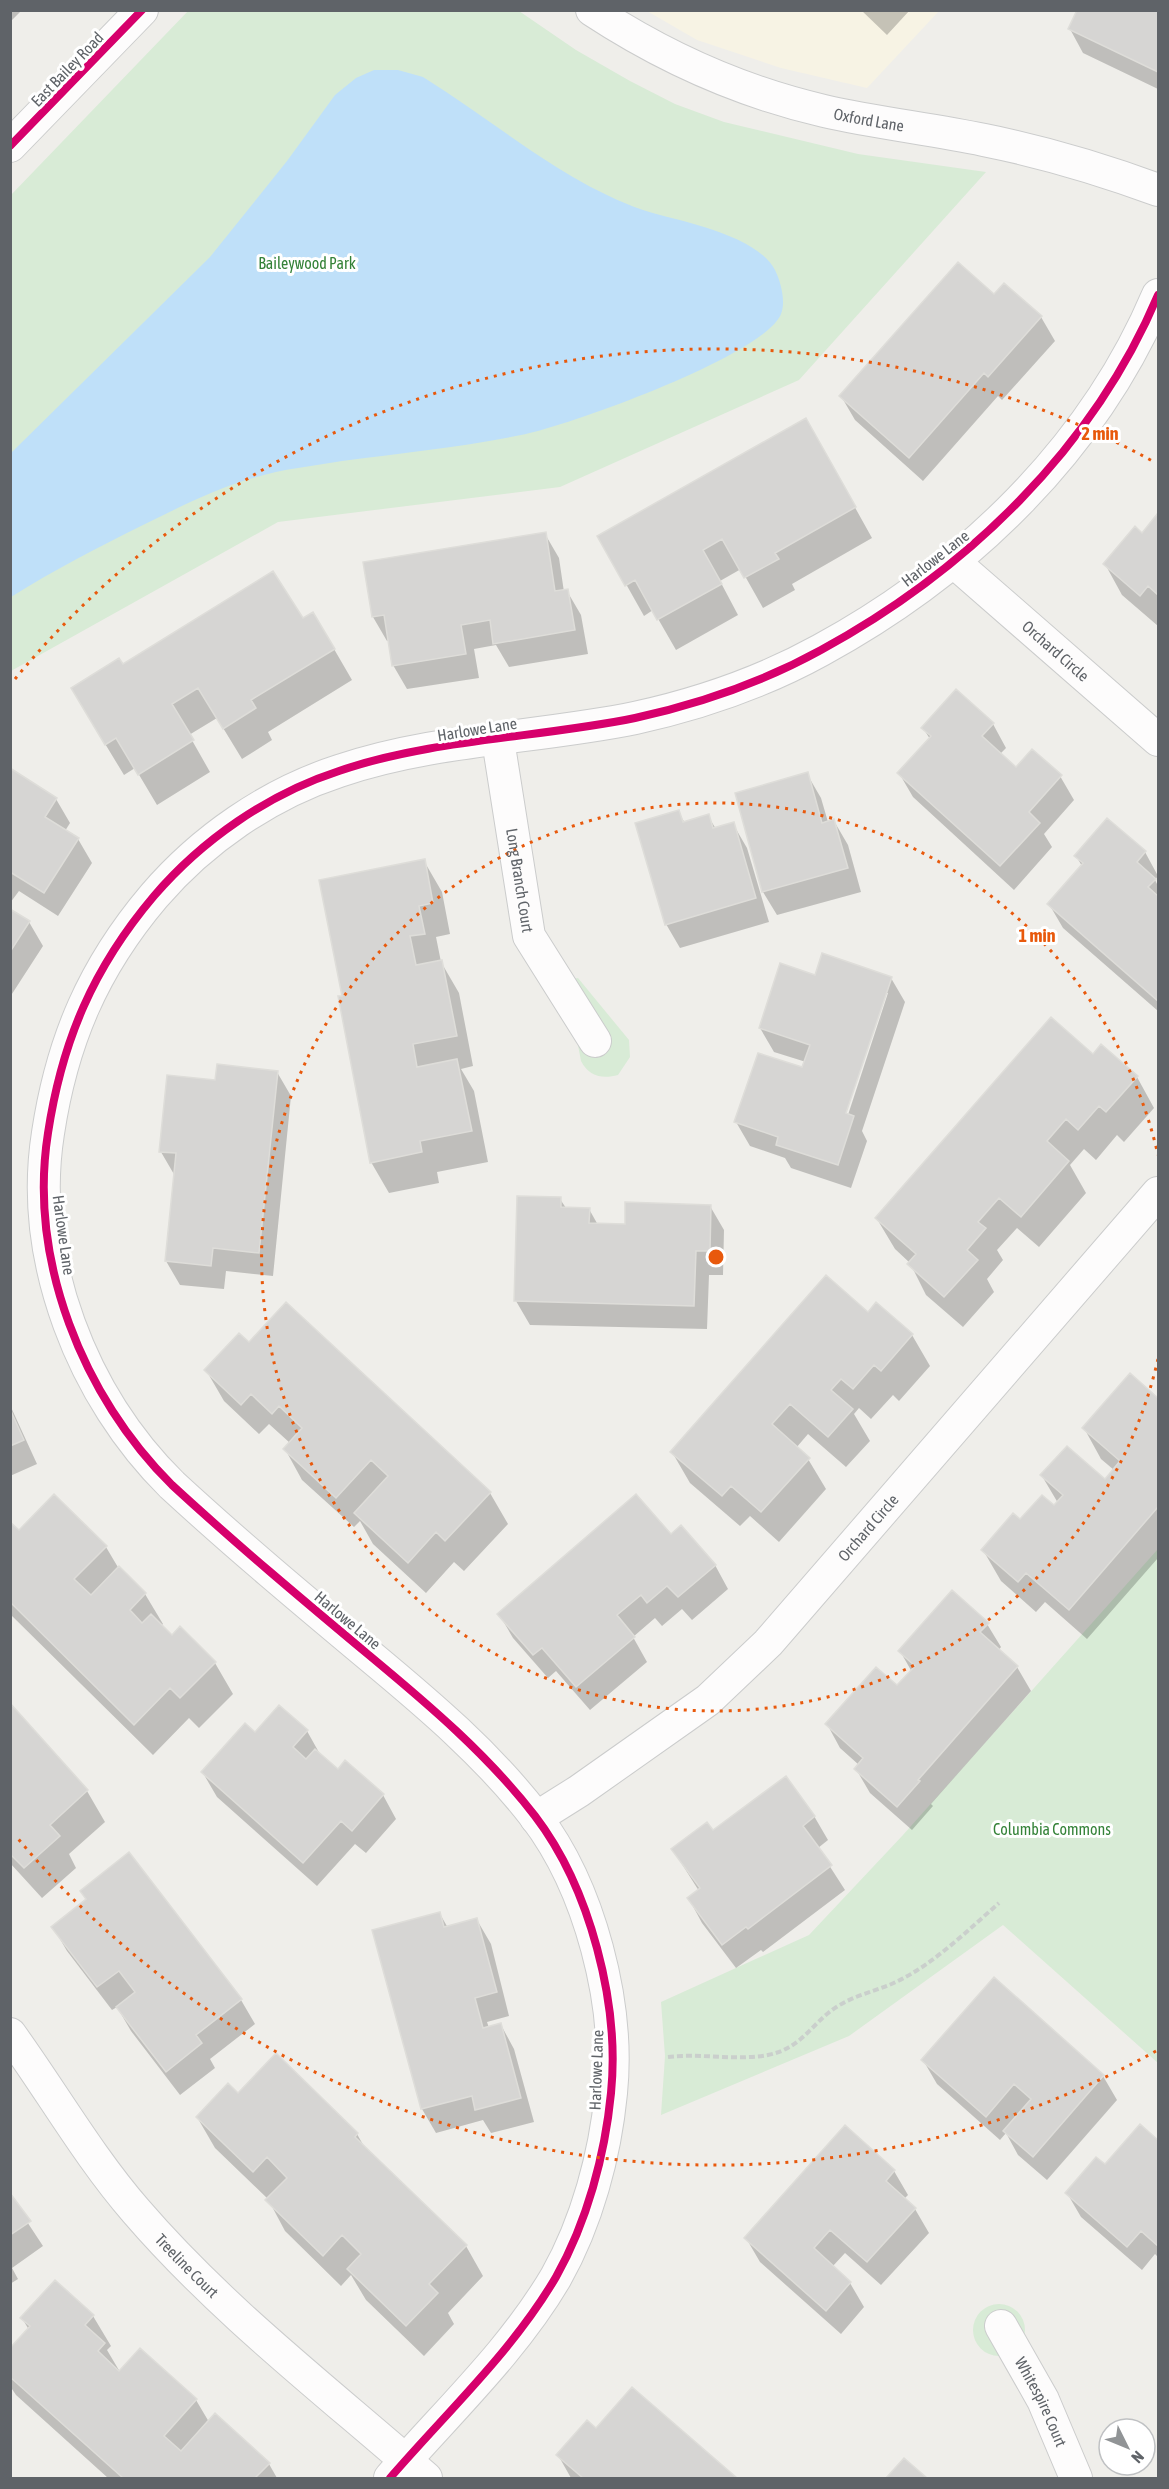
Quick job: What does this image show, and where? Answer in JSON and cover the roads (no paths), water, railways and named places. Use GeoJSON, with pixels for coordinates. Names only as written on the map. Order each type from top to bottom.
{"type":"FeatureCollection","features":[{"type":"Feature","properties":{"kind":"street","name":"East Bailey Road"},"geometry":{"type":"LineString","coordinates":[[10,146],[142,10]]}},
{"type":"Feature","properties":{"kind":"street","name":"Oxford Lane"},"geometry":{"type":"LineString","coordinates":[[591,10],[629,35],[744,87],[823,111],[986,140],[1092,166],[1158,190]]}},
{"type":"Feature","properties":{"kind":"street","name":"Harlowe Lane"},"geometry":{"type":"LineString","coordinates":[[407,2472],[536,2309],[557,2274],[589,2195],[608,2124],[613,2075],[613,2031],[605,1981],[594,1938],[576,1891],[536,1818],[507,1784],[436,1712],[215,1525],[150,1464],[100,1394],[70,1326],[48,1239],[44,1192],[46,1145],[53,1098],[67,1044],[91,990],[113,950],[174,872],[215,837],[250,813],[329,774],[389,757],[634,718],[696,703],[766,677],[819,651],[915,592],[954,562],[994,526],[1072,440],[1129,356],[1158,295]]}},
{"type":"Feature","properties":{"kind":"street","name":"Orchard Circle"},"geometry":{"type":"LineString","coordinates":[[954,562],[1158,740]]}},
{"type":"Feature","properties":{"kind":"street","name":"Long Branch Court"},"geometry":{"type":"LineString","coordinates":[[498,740],[529,936],[595,1041]]}},
{"type":"Feature","properties":{"kind":"street","name":"Orchard Circle"},"geometry":{"type":"LineString","coordinates":[[536,1818],[579,1791],[708,1700],[768,1642],[1158,1193]]}},
{"type":"Feature","properties":{"kind":"street","name":"Treeline Court"},"geometry":{"type":"LineString","coordinates":[[10,2034],[135,2210],[182,2262],[407,2472]]}},
{"type":"Feature","properties":{"kind":"street","name":"Whitespire Court"},"geometry":{"type":"LineString","coordinates":[[1001,2326],[1043,2400],[1076,2478]]}},
{"type":"Feature","properties":{"kind":"water"},"geometry":{"type":"Polygon","coordinates":[[[374,70],[398,70],[423,77],[530,150],[613,198],[643,210],[716,231],[752,247],[775,270],[783,298],[781,314],[767,331],[740,349],[704,368],[620,404],[521,435],[432,450],[342,461],[253,478],[182,506],[59,569],[11,597],[11,453],[210,257],[287,161],[335,95],[356,78],[374,70]]]}},
{"type":"Feature","properties":{"kind":"park label","name":"Baileywood Park"},"geometry":{"type":"Point","coordinates":[307,263]}},
{"type":"Feature","properties":{"kind":"park label","name":"Columbia Commons"},"geometry":{"type":"Point","coordinates":[1052,1829]}}]}
